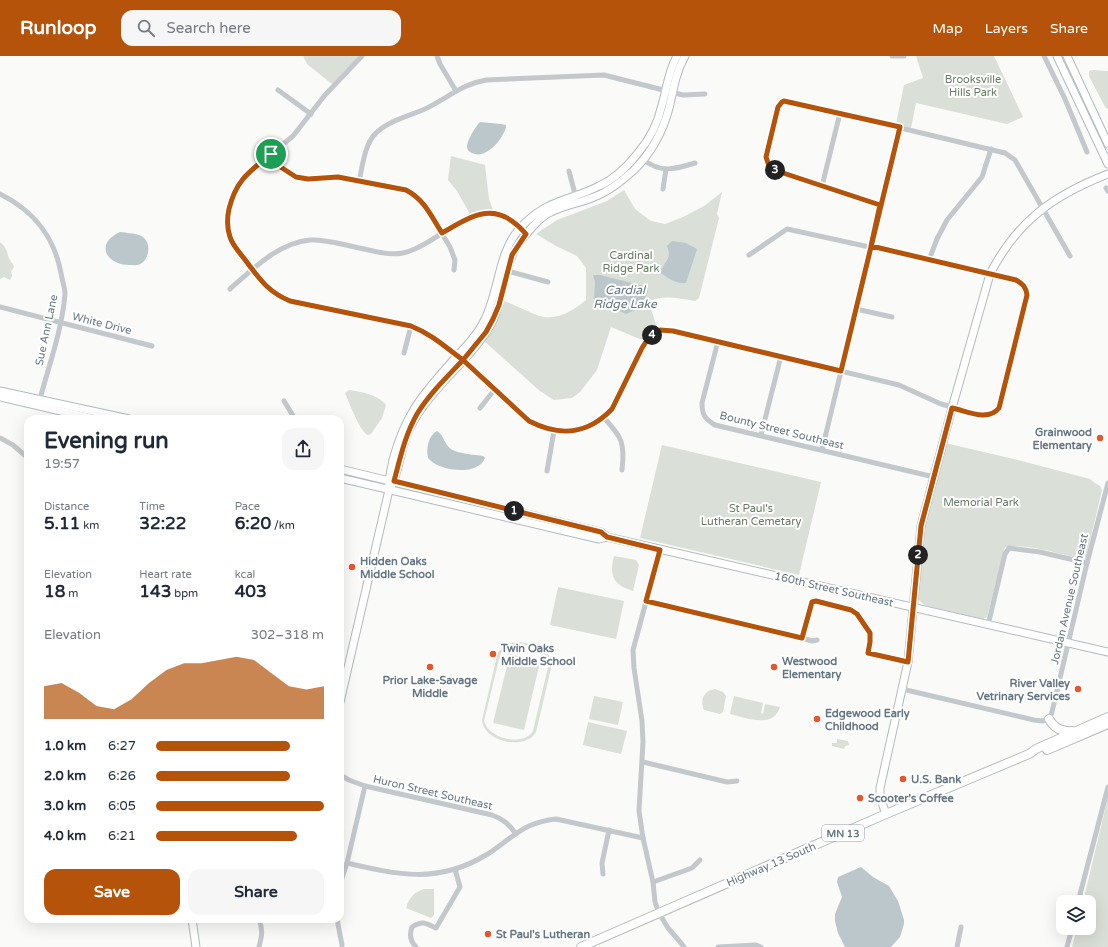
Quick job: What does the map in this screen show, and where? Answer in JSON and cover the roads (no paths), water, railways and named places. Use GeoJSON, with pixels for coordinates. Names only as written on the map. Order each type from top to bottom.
{"type":"FeatureCollection","features":[{"type":"Feature","properties":{"kind":"main road","name":"Highway 13 South"},"geometry":{"type":"LineString","coordinates":[[581,947],[886,814],[1028,754],[1108,717]]}},
{"type":"Feature","properties":{"kind":"main road"},"geometry":{"type":"LineString","coordinates":[[1049,719],[1052,724],[1060,730],[1068,732],[1077,731]]}},
{"type":"Feature","properties":{"kind":"main road","name":"Highway 13 South"},"geometry":{"type":"LineString","coordinates":[[1028,754],[1037,753],[1108,724]]}},
{"type":"Feature","properties":{"kind":"street"},"geometry":{"type":"LineString","coordinates":[[362,56],[325,95],[293,136],[243,178],[235,190],[228,213],[227,225],[230,238],[269,290],[278,296],[290,301],[411,326],[423,331],[440,341],[529,421],[554,431],[581,429],[604,418],[612,409],[619,397],[642,348],[649,337],[660,330],[673,331],[718,341],[898,385],[952,408],[982,415],[996,413],[999,408],[1027,295],[1024,286],[1016,280],[871,246],[787,229],[749,255]]}},
{"type":"Feature","properties":{"kind":"street"},"geometry":{"type":"LineString","coordinates":[[437,56],[456,91]]}},
{"type":"Feature","properties":{"kind":"street"},"geometry":{"type":"LineString","coordinates":[[504,271],[507,249],[520,227],[540,210],[557,202],[595,197],[633,170],[643,159],[654,144],[662,129],[669,107],[668,76],[677,56]]}},
{"type":"Feature","properties":{"kind":"street"},"geometry":{"type":"LineString","coordinates":[[344,685],[391,481],[396,450],[410,414],[418,400],[460,358],[483,324],[504,271],[512,255],[526,234],[541,218],[599,187],[623,171],[635,157],[648,140],[655,126],[685,56]]}},
{"type":"Feature","properties":{"kind":"street"},"geometry":{"type":"LineString","coordinates":[[892,56],[904,56]]}},
{"type":"Feature","properties":{"kind":"street"},"geometry":{"type":"LineString","coordinates":[[1044,56],[1065,99],[1087,152]]}},
{"type":"Feature","properties":{"kind":"street"},"geometry":{"type":"LineString","coordinates":[[1057,56],[1108,164]]}},
{"type":"Feature","properties":{"kind":"street"},"geometry":{"type":"LineString","coordinates":[[1067,56],[1108,144]]}},
{"type":"Feature","properties":{"kind":"street"},"geometry":{"type":"LineString","coordinates":[[360,181],[367,147],[376,134],[385,126],[426,108],[474,82],[486,80],[596,75],[616,78],[683,94],[705,94]]}},
{"type":"Feature","properties":{"kind":"street"},"geometry":{"type":"LineString","coordinates":[[278,90],[311,114]]}},
{"type":"Feature","properties":{"kind":"street"},"geometry":{"type":"LineString","coordinates":[[880,205],[774,170],[769,166],[766,157],[778,107],[782,102],[788,101],[1005,153],[1015,160],[1070,256]]}},
{"type":"Feature","properties":{"kind":"street"},"geometry":{"type":"LineString","coordinates":[[822,186],[840,113]]}},
{"type":"Feature","properties":{"kind":"street"},"geometry":{"type":"LineString","coordinates":[[822,450],[900,127]]}},
{"type":"Feature","properties":{"kind":"street"},"geometry":{"type":"LineString","coordinates":[[929,260],[937,239],[947,220],[982,177],[991,149]]}},
{"type":"Feature","properties":{"kind":"street"},"geometry":{"type":"LineString","coordinates":[[271,154],[279,166],[296,177],[308,179],[338,177],[406,190],[415,195],[423,202],[450,247],[455,260],[454,270]]}},
{"type":"Feature","properties":{"kind":"street"},"geometry":{"type":"LineString","coordinates":[[643,159],[653,166],[666,169],[680,168],[695,163]]}},
{"type":"Feature","properties":{"kind":"street"},"geometry":{"type":"LineString","coordinates":[[664,189],[666,169]]}},
{"type":"Feature","properties":{"kind":"street"},"geometry":{"type":"LineString","coordinates":[[569,171],[577,199]]}},
{"type":"Feature","properties":{"kind":"street"},"geometry":{"type":"LineString","coordinates":[[886,814],[880,797],[880,788],[908,662],[921,526],[952,408],[990,274],[999,257],[1015,235],[1043,208],[1088,182],[1108,174]]}},
{"type":"Feature","properties":{"kind":"street","name":"Sue Ann Lane"},"geometry":{"type":"LineString","coordinates":[[0,194],[15,202],[37,220],[47,234],[56,253],[65,293],[60,323],[40,399]]}},
{"type":"Feature","properties":{"kind":"street"},"geometry":{"type":"LineString","coordinates":[[230,289],[252,269],[273,254],[287,246],[299,242],[311,240],[327,241],[378,252],[402,254],[416,250],[466,219],[490,213],[500,214],[512,219],[526,234]]}},
{"type":"Feature","properties":{"kind":"street"},"geometry":{"type":"LineString","coordinates":[[504,271],[548,282]]}},
{"type":"Feature","properties":{"kind":"street","name":"White Drive"},"geometry":{"type":"LineString","coordinates":[[0,307],[152,346]]}},
{"type":"Feature","properties":{"kind":"street"},"geometry":{"type":"LineString","coordinates":[[856,309],[892,317]]}},
{"type":"Feature","properties":{"kind":"street"},"geometry":{"type":"LineString","coordinates":[[404,353],[411,326]]}},
{"type":"Feature","properties":{"kind":"street","name":"Bounty Street Southeast"},"geometry":{"type":"LineString","coordinates":[[718,341],[702,403],[704,418],[714,425],[934,477]]}},
{"type":"Feature","properties":{"kind":"street"},"geometry":{"type":"LineString","coordinates":[[761,435],[781,356]]}},
{"type":"Feature","properties":{"kind":"street"},"geometry":{"type":"LineString","coordinates":[[480,408],[495,389]]}},
{"type":"Feature","properties":{"kind":"street"},"geometry":{"type":"LineString","coordinates":[[0,391],[107,415]]}},
{"type":"Feature","properties":{"kind":"street"},"geometry":{"type":"LineString","coordinates":[[0,397],[78,415]]}},
{"type":"Feature","properties":{"kind":"street"},"geometry":{"type":"LineString","coordinates":[[284,400],[293,415]]}},
{"type":"Feature","properties":{"kind":"street"},"geometry":{"type":"LineString","coordinates":[[604,418],[621,438],[624,453],[622,470]]}},
{"type":"Feature","properties":{"kind":"street"},"geometry":{"type":"LineString","coordinates":[[548,471],[554,431]]}},
{"type":"Feature","properties":{"kind":"street"},"geometry":{"type":"LineString","coordinates":[[0,438],[13,445],[24,455]]}},
{"type":"Feature","properties":{"kind":"street","name":"160th Street Southeast"},"geometry":{"type":"LineString","coordinates":[[344,470],[601,532],[607,537],[660,550],[1108,652]]}},
{"type":"Feature","properties":{"kind":"street","name":"160th Street Southeast"},"geometry":{"type":"LineString","coordinates":[[344,479],[599,539],[607,537]]}},
{"type":"Feature","properties":{"kind":"street","name":"Jordan Avenue Southeast"},"geometry":{"type":"LineString","coordinates":[[1049,719],[1052,712],[1087,563],[1108,484]]}},
{"type":"Feature","properties":{"kind":"street"},"geometry":{"type":"LineString","coordinates":[[988,625],[1005,554],[1009,548],[1040,552],[1087,563]]}},
{"type":"Feature","properties":{"kind":"street"},"geometry":{"type":"LineString","coordinates":[[660,550],[633,650],[642,721],[643,762],[639,811],[643,838],[653,882],[655,902],[659,913],[668,928],[684,947]]}},
{"type":"Feature","properties":{"kind":"street"},"geometry":{"type":"LineString","coordinates":[[646,601],[812,641],[817,640]]}},
{"type":"Feature","properties":{"kind":"street"},"geometry":{"type":"LineString","coordinates":[[802,638],[810,606],[812,602],[816,601],[851,610],[857,614],[870,633],[868,653],[908,662]]}},
{"type":"Feature","properties":{"kind":"street"},"geometry":{"type":"LineString","coordinates":[[902,689],[1034,720],[1042,721],[1049,719]]}},
{"type":"Feature","properties":{"kind":"street"},"geometry":{"type":"LineString","coordinates":[[643,762],[727,782],[737,781]]}},
{"type":"Feature","properties":{"kind":"street","name":"Huron Street Southeast"},"geometry":{"type":"LineString","coordinates":[[344,777],[365,786],[492,815],[501,819],[510,826],[516,834]]}},
{"type":"Feature","properties":{"kind":"street"},"geometry":{"type":"LineString","coordinates":[[344,872],[365,786]]}},
{"type":"Feature","properties":{"kind":"street"},"geometry":{"type":"LineString","coordinates":[[1080,895],[1108,787]]}},
{"type":"Feature","properties":{"kind":"street"},"geometry":{"type":"LineString","coordinates":[[347,863],[380,871],[408,875],[427,874],[455,869],[486,856],[529,826],[541,821],[556,819],[643,838]]}},
{"type":"Feature","properties":{"kind":"street"},"geometry":{"type":"LineString","coordinates":[[603,874],[602,863],[609,830]]}},
{"type":"Feature","properties":{"kind":"street"},"geometry":{"type":"LineString","coordinates":[[653,882],[692,868],[700,860]]}},
{"type":"Feature","properties":{"kind":"street"},"geometry":{"type":"LineString","coordinates":[[416,947],[411,942],[410,934],[412,927],[418,923],[426,923],[436,928],[460,887],[455,869]]}},
{"type":"Feature","properties":{"kind":"street"},"geometry":{"type":"LineString","coordinates":[[193,923],[196,947]]}},
{"type":"Feature","properties":{"kind":"street"},"geometry":{"type":"LineString","coordinates":[[259,947],[263,934],[260,923]]}},
{"type":"Feature","properties":{"kind":"street"},"geometry":{"type":"LineString","coordinates":[[338,923],[342,945]]}},
{"type":"Feature","properties":{"kind":"street"},"geometry":{"type":"LineString","coordinates":[[957,947],[962,927]]}},
{"type":"Feature","properties":{"kind":"street"},"geometry":{"type":"LineString","coordinates":[[1067,947],[1070,935]]}},
{"type":"Feature","properties":{"kind":"street"},"geometry":{"type":"LineString","coordinates":[[718,947],[756,945],[761,947]]}},
{"type":"Feature","properties":{"kind":"water"},"geometry":{"type":"Polygon","coordinates":[[[480,122],[501,124],[506,125],[506,127],[498,142],[493,147],[483,154],[477,154],[470,152],[467,147],[471,135],[480,122]]]}},
{"type":"Feature","properties":{"kind":"water"},"geometry":{"type":"Polygon","coordinates":[[[120,232],[139,235],[146,240],[148,244],[147,256],[139,265],[121,264],[114,261],[106,253],[108,242],[112,237],[120,232]]]}},
{"type":"Feature","properties":{"kind":"water"},"geometry":{"type":"Polygon","coordinates":[[[672,241],[686,243],[697,249],[686,283],[676,282],[661,273],[669,254],[667,246],[672,241]]]}},
{"type":"Feature","properties":{"kind":"water","name":"Cardial Ridge Lake"},"geometry":{"type":"Polygon","coordinates":[[[593,275],[600,275],[644,286],[648,291],[645,299],[640,305],[626,314],[594,299],[595,282],[593,275]]]}},
{"type":"Feature","properties":{"kind":"water"},"geometry":{"type":"Polygon","coordinates":[[[437,431],[451,449],[466,454],[483,456],[485,458],[481,464],[475,468],[467,470],[449,469],[433,463],[428,458],[427,451],[430,439],[437,431]]]}},
{"type":"Feature","properties":{"kind":"water"},"geometry":{"type":"Polygon","coordinates":[[[861,867],[873,877],[889,886],[898,901],[904,924],[900,937],[891,947],[845,947],[838,933],[835,914],[842,897],[837,882],[838,877],[861,867]]]}},
{"type":"Feature","properties":{"kind":"place","name":"Grainwood Elementary"},"geometry":{"type":"Point","coordinates":[1100,438]}},
{"type":"Feature","properties":{"kind":"place","name":"Hidden Oaks Middle School"},"geometry":{"type":"Point","coordinates":[352,567]}},
{"type":"Feature","properties":{"kind":"place","name":"Twin Oaks Middle School"},"geometry":{"type":"Point","coordinates":[493,654]}},
{"type":"Feature","properties":{"kind":"place","name":"Prior Lake-Savage Middle"},"geometry":{"type":"Point","coordinates":[430,667]}},
{"type":"Feature","properties":{"kind":"place","name":"Westwood Elementary"},"geometry":{"type":"Point","coordinates":[774,667]}},
{"type":"Feature","properties":{"kind":"place","name":"River Valley Vetrinary Services"},"geometry":{"type":"Point","coordinates":[1078,689]}},
{"type":"Feature","properties":{"kind":"place","name":"Edgewood Early Childhood"},"geometry":{"type":"Point","coordinates":[817,719]}},
{"type":"Feature","properties":{"kind":"place","name":"U.S. Bank"},"geometry":{"type":"Point","coordinates":[903,779]}},
{"type":"Feature","properties":{"kind":"place","name":"Scooter's Coffee"},"geometry":{"type":"Point","coordinates":[860,798]}},
{"type":"Feature","properties":{"kind":"place","name":"St Paul's Lutheran"},"geometry":{"type":"Point","coordinates":[488,934]}},
{"type":"Feature","properties":{"kind":"park label","name":"Brooksville Hills Park"},"geometry":{"type":"Point","coordinates":[973,85]}},
{"type":"Feature","properties":{"kind":"park label","name":"Cardinal Ridge Park"},"geometry":{"type":"Point","coordinates":[631,261]}},
{"type":"Feature","properties":{"kind":"park label","name":"Memorial Park"},"geometry":{"type":"Point","coordinates":[981,502]}},
{"type":"Feature","properties":{"kind":"park label","name":"St Paul's Lutheran Cemetary"},"geometry":{"type":"Point","coordinates":[751,514]}}]}
